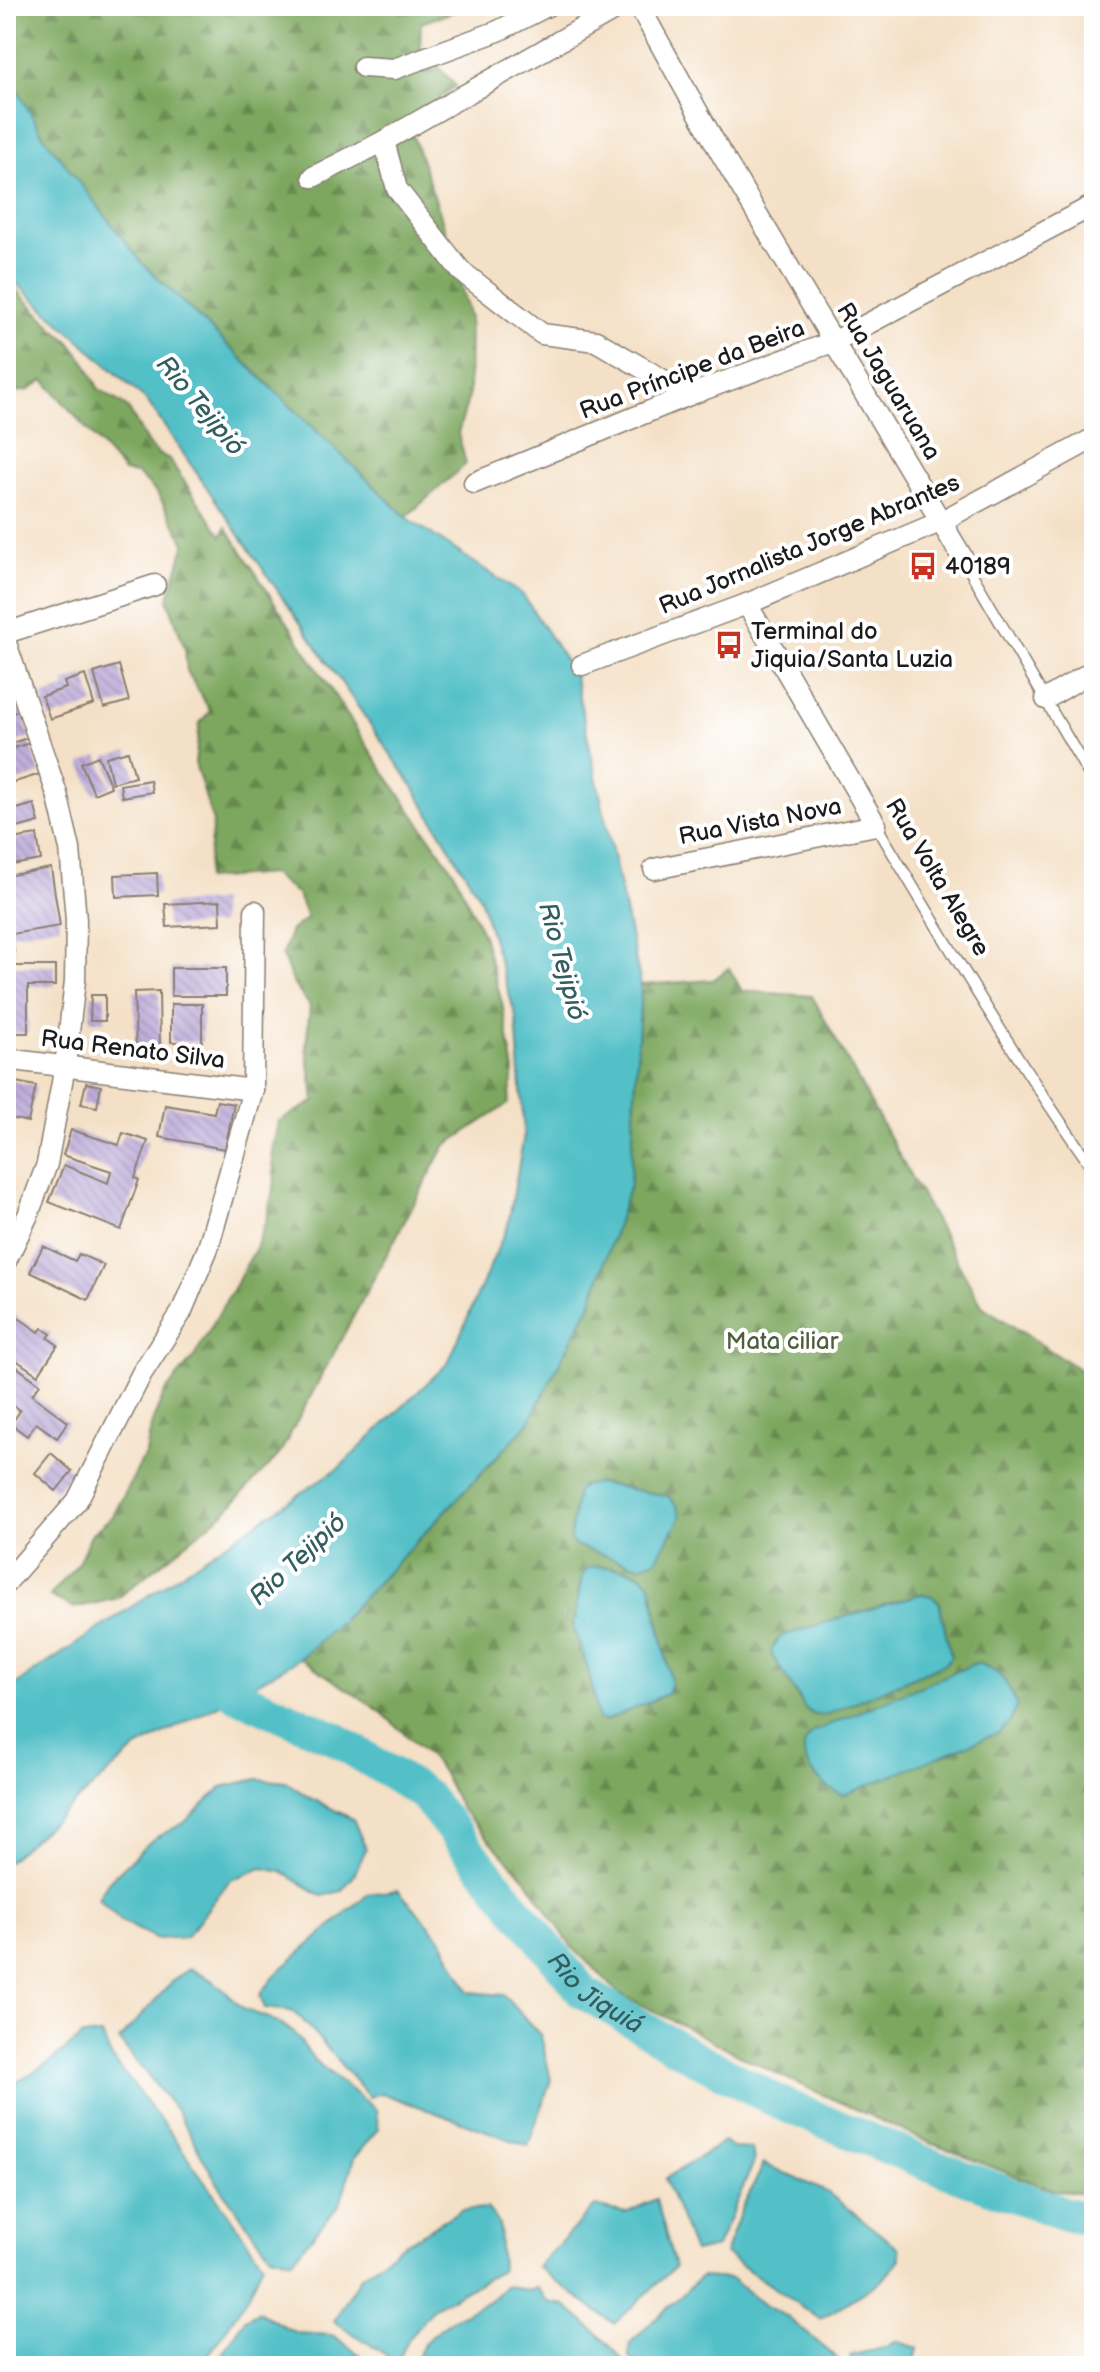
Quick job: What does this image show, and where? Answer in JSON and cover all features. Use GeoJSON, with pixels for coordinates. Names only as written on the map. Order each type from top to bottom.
{"type":"FeatureCollection","features":[{"type":"Feature","properties":{"kind":"street"},"geometry":{"type":"LineString","coordinates":[[363,67],[394,69],[498,31],[547,6]]}},
{"type":"Feature","properties":{"kind":"street"},"geometry":{"type":"LineString","coordinates":[[313,177],[384,141],[621,6]]}},
{"type":"Feature","properties":{"kind":"street","name":"Rua Jaguaruana"},"geometry":{"type":"LineString","coordinates":[[639,6],[719,150],[962,557]]}},
{"type":"Feature","properties":{"kind":"street"},"geometry":{"type":"LineString","coordinates":[[384,141],[397,189],[461,271],[542,334],[596,341],[689,395]]}},
{"type":"Feature","properties":{"kind":"street","name":"Rua Príncipe da Beira"},"geometry":{"type":"LineString","coordinates":[[474,483],[689,395],[835,341],[1094,205]]}},
{"type":"Feature","properties":{"kind":"street","name":"Rua Jornalista Jorge Abrantes"},"geometry":{"type":"LineString","coordinates":[[582,665],[747,604],[942,521],[1094,438]]}},
{"type":"Feature","properties":{"kind":"street"},"geometry":{"type":"LineString","coordinates":[[6,633],[155,585]]}},
{"type":"Feature","properties":{"kind":"street","name":"Rua Volta Alegre"},"geometry":{"type":"LineString","coordinates":[[747,604],[876,825]]}},
{"type":"Feature","properties":{"kind":"street"},"geometry":{"type":"LineString","coordinates":[[6,643],[57,794],[70,849],[76,920],[75,981],[65,1066],[47,1164],[6,1261]]}},
{"type":"Feature","properties":{"kind":"street"},"geometry":{"type":"LineString","coordinates":[[1046,699],[1094,670]]}},
{"type":"Feature","properties":{"kind":"street","name":"Rua Vista Nova"},"geometry":{"type":"LineString","coordinates":[[654,869],[876,825]]}},
{"type":"Feature","properties":{"kind":"street"},"geometry":{"type":"LineString","coordinates":[[6,1583],[77,1501],[142,1373],[181,1313],[208,1248],[253,1090],[255,911]]}},
{"type":"Feature","properties":{"kind":"street","name":"Rua Renato Silva"},"geometry":{"type":"LineString","coordinates":[[6,1059],[253,1090]]}},
{"type":"Feature","properties":{"kind":"lane","name":"Rua Jaguaruana"},"geometry":{"type":"LineString","coordinates":[[962,557],[1094,783]]}},
{"type":"Feature","properties":{"kind":"lane","name":"Rua Volta Alegre"},"geometry":{"type":"LineString","coordinates":[[876,825],[978,995],[1050,1108],[1094,1170]]}},
{"type":"Feature","properties":{"kind":"green space"},"geometry":{"type":"Polygon","coordinates":[[[6,6],[470,6],[421,23],[420,47],[456,86],[416,116],[412,133],[440,213],[470,318],[469,396],[458,433],[466,464],[406,517],[141,262],[42,134],[6,68],[6,6]]]}},
{"type":"Feature","properties":{"kind":"green space"},"geometry":{"type":"Polygon","coordinates":[[[6,269],[9,282],[70,342],[87,365],[98,388],[128,408],[148,444],[158,454],[168,458],[222,536],[226,527],[384,772],[454,872],[483,935],[502,1003],[514,1071],[508,1104],[445,1146],[279,1455],[225,1512],[118,1598],[74,1608],[50,1596],[77,1565],[92,1533],[113,1516],[146,1453],[152,1422],[165,1392],[194,1357],[256,1248],[275,1182],[272,1151],[278,1122],[315,1101],[306,1047],[310,1006],[294,985],[282,955],[291,930],[307,918],[298,895],[272,874],[206,879],[213,822],[195,763],[200,723],[210,711],[187,671],[185,649],[168,600],[185,543],[157,493],[138,474],[124,472],[44,380],[29,390],[17,392],[6,358],[6,269]]]}},
{"type":"Feature","properties":{"kind":"green space","name":"Mata ciliar"},"geometry":{"type":"Polygon","coordinates":[[[729,968],[742,991],[812,996],[982,1306],[1094,1379],[1094,2194],[1054,2191],[928,2142],[777,2074],[620,1994],[572,1947],[525,1878],[461,1809],[441,1770],[431,1758],[381,1712],[300,1658],[342,1620],[527,1425],[591,1303],[630,1185],[641,985],[713,980],[729,968]],[[598,1483],[583,1486],[575,1546],[639,1566],[668,1496],[598,1483]],[[595,1566],[582,1577],[573,1627],[588,1668],[598,1719],[605,1721],[667,1694],[671,1682],[651,1586],[646,1579],[634,1571],[595,1566]],[[921,1594],[781,1636],[775,1643],[772,1655],[806,1709],[814,1715],[921,1594]]]}},
{"type":"Feature","properties":{"kind":"water","name":"Rio Tejipió"},"geometry":{"type":"Polygon","coordinates":[[[6,68],[42,134],[141,262],[406,517],[523,595],[574,674],[641,985],[630,1185],[591,1303],[527,1425],[342,1620],[300,1658],[137,1748],[6,1863],[6,1691],[340,1467],[448,1363],[508,1225],[524,1135],[516,1017],[480,898],[412,785],[147,401],[6,274],[6,68]]]}},
{"type":"Feature","properties":{"kind":"water"},"geometry":{"type":"Polygon","coordinates":[[[598,1483],[668,1496],[678,1508],[681,1517],[656,1560],[639,1566],[575,1546],[570,1539],[577,1491],[583,1486],[598,1483]]]}},
{"type":"Feature","properties":{"kind":"water"},"geometry":{"type":"Polygon","coordinates":[[[595,1566],[634,1571],[651,1586],[671,1682],[667,1694],[605,1721],[598,1719],[588,1668],[573,1627],[582,1576],[587,1569],[595,1566]]]}},
{"type":"Feature","properties":{"kind":"water"},"geometry":{"type":"Polygon","coordinates":[[[921,1594],[932,1596],[939,1602],[951,1656],[946,1663],[825,1715],[814,1715],[806,1709],[772,1655],[772,1649],[781,1636],[921,1594]]]}},
{"type":"Feature","properties":{"kind":"water"},"geometry":{"type":"Polygon","coordinates":[[[976,1663],[1002,1678],[1017,1706],[1010,1722],[998,1733],[844,1795],[823,1783],[811,1769],[804,1747],[814,1731],[976,1663]]]}},
{"type":"Feature","properties":{"kind":"water"},"geometry":{"type":"Polygon","coordinates":[[[258,1779],[286,1782],[310,1798],[353,1819],[366,1849],[353,1877],[341,1891],[322,1896],[282,1872],[262,1868],[230,1880],[186,1937],[157,1939],[121,1921],[98,1898],[109,1881],[153,1839],[184,1823],[222,1787],[258,1779]]]}},
{"type":"Feature","properties":{"kind":"water"},"geometry":{"type":"Polygon","coordinates":[[[398,1890],[440,1937],[469,1992],[504,1995],[541,2036],[551,2080],[528,2146],[381,2093],[369,2097],[302,2019],[291,2011],[265,2008],[260,1995],[279,1971],[368,1894],[398,1890]]]}},
{"type":"Feature","properties":{"kind":"water"},"geometry":{"type":"Polygon","coordinates":[[[189,1968],[215,1982],[245,2010],[293,2031],[315,2061],[376,2110],[378,2129],[354,2158],[340,2204],[292,2260],[271,2255],[254,2234],[218,2184],[176,2110],[119,2040],[172,1982],[189,1968]]]}},
{"type":"Feature","properties":{"kind":"water"},"geometry":{"type":"Polygon","coordinates":[[[102,2035],[110,2055],[169,2131],[263,2263],[248,2296],[201,2366],[6,2366],[6,2089],[51,2061],[83,2036],[102,2035]]]}},
{"type":"Feature","properties":{"kind":"water"},"geometry":{"type":"Polygon","coordinates":[[[724,2142],[732,2148],[752,2149],[754,2162],[717,2247],[694,2252],[665,2179],[724,2142]]]}},
{"type":"Feature","properties":{"kind":"water"},"geometry":{"type":"Polygon","coordinates":[[[764,2164],[827,2192],[899,2249],[900,2259],[883,2280],[820,2319],[725,2254],[742,2208],[764,2164]]]}},
{"type":"Feature","properties":{"kind":"water"},"geometry":{"type":"Polygon","coordinates":[[[656,2199],[675,2267],[614,2324],[537,2267],[595,2206],[626,2213],[656,2199]]]}},
{"type":"Feature","properties":{"kind":"water"},"geometry":{"type":"Polygon","coordinates":[[[487,2208],[499,2223],[501,2271],[434,2307],[411,2335],[397,2362],[334,2321],[360,2277],[399,2247],[461,2210],[487,2208]]]}},
{"type":"Feature","properties":{"kind":"water"},"geometry":{"type":"Polygon","coordinates":[[[701,2277],[732,2279],[765,2306],[786,2316],[842,2366],[642,2366],[629,2358],[630,2343],[701,2277]]]}},
{"type":"Feature","properties":{"kind":"water"},"geometry":{"type":"Polygon","coordinates":[[[506,2285],[527,2291],[537,2288],[548,2302],[564,2305],[607,2342],[628,2366],[415,2366],[424,2344],[443,2326],[490,2300],[506,2285]]]}},
{"type":"Feature","properties":{"kind":"water"},"geometry":{"type":"Polygon","coordinates":[[[258,2312],[296,2333],[332,2335],[375,2366],[214,2366],[245,2319],[258,2312]]]}},
{"type":"Feature","properties":{"kind":"water"},"geometry":{"type":"Polygon","coordinates":[[[896,2341],[918,2348],[914,2366],[853,2366],[850,2356],[880,2349],[896,2341]]]}},
{"type":"Feature","properties":{"kind":"building"},"geometry":{"type":"Polygon","coordinates":[[[119,665],[129,701],[104,708],[94,673],[119,665]]]}},
{"type":"Feature","properties":{"kind":"building"},"geometry":{"type":"Polygon","coordinates":[[[85,675],[94,704],[50,719],[42,696],[66,688],[64,682],[85,675]]]}},
{"type":"Feature","properties":{"kind":"building"},"geometry":{"type":"Polygon","coordinates":[[[21,710],[30,737],[6,745],[6,715],[21,710]]]}},
{"type":"Feature","properties":{"kind":"building"},"geometry":{"type":"Polygon","coordinates":[[[30,743],[40,774],[6,785],[6,750],[30,743]]]}},
{"type":"Feature","properties":{"kind":"building"},"geometry":{"type":"Polygon","coordinates":[[[128,751],[135,777],[112,783],[106,757],[128,751]]]}},
{"type":"Feature","properties":{"kind":"building"},"geometry":{"type":"Polygon","coordinates":[[[98,756],[111,787],[94,794],[81,763],[98,756]]]}},
{"type":"Feature","properties":{"kind":"building"},"geometry":{"type":"Polygon","coordinates":[[[150,780],[152,792],[122,797],[120,785],[150,780]]]}},
{"type":"Feature","properties":{"kind":"building"},"geometry":{"type":"Polygon","coordinates":[[[34,804],[39,822],[6,831],[6,812],[34,804]]]}},
{"type":"Feature","properties":{"kind":"building"},"geometry":{"type":"Polygon","coordinates":[[[37,835],[41,860],[6,866],[6,840],[37,835]]]}},
{"type":"Feature","properties":{"kind":"building"},"geometry":{"type":"Polygon","coordinates":[[[51,868],[60,926],[11,934],[14,951],[6,953],[6,876],[51,868]]]}},
{"type":"Feature","properties":{"kind":"building"},"geometry":{"type":"Polygon","coordinates":[[[157,873],[158,895],[116,897],[115,875],[157,873]]]}},
{"type":"Feature","properties":{"kind":"building"},"geometry":{"type":"Polygon","coordinates":[[[220,901],[221,924],[167,927],[165,904],[220,901]]]}},
{"type":"Feature","properties":{"kind":"building"},"geometry":{"type":"Polygon","coordinates":[[[6,966],[55,966],[55,986],[28,986],[28,1033],[6,1033],[6,966]]]}},
{"type":"Feature","properties":{"kind":"building"},"geometry":{"type":"Polygon","coordinates":[[[171,968],[226,968],[226,996],[171,996],[171,968]]]}},
{"type":"Feature","properties":{"kind":"building"},"geometry":{"type":"Polygon","coordinates":[[[159,991],[160,1050],[136,1051],[134,992],[159,991]]]}},
{"type":"Feature","properties":{"kind":"building"},"geometry":{"type":"Polygon","coordinates":[[[91,995],[105,995],[105,1021],[90,1021],[91,995]]]}},
{"type":"Feature","properties":{"kind":"building"},"geometry":{"type":"Polygon","coordinates":[[[171,1004],[202,1004],[202,1042],[171,1042],[171,1004]]]}},
{"type":"Feature","properties":{"kind":"building"},"geometry":{"type":"Polygon","coordinates":[[[6,1080],[36,1086],[28,1122],[6,1117],[6,1080]]]}},
{"type":"Feature","properties":{"kind":"building"},"geometry":{"type":"Polygon","coordinates":[[[86,1083],[101,1086],[97,1107],[81,1104],[86,1083]]]}},
{"type":"Feature","properties":{"kind":"building"},"geometry":{"type":"Polygon","coordinates":[[[217,1101],[234,1104],[225,1149],[159,1137],[165,1105],[214,1113],[217,1101]]]}},
{"type":"Feature","properties":{"kind":"building"},"geometry":{"type":"Polygon","coordinates":[[[71,1130],[119,1145],[123,1133],[148,1141],[135,1178],[139,1180],[121,1230],[49,1202],[64,1165],[108,1183],[111,1171],[63,1155],[71,1130]]]}},
{"type":"Feature","properties":{"kind":"building"},"geometry":{"type":"Polygon","coordinates":[[[43,1246],[75,1261],[79,1254],[104,1265],[88,1300],[30,1272],[43,1246]]]}},
{"type":"Feature","properties":{"kind":"building"},"geometry":{"type":"Polygon","coordinates":[[[10,1312],[39,1332],[42,1328],[51,1334],[48,1338],[58,1345],[38,1375],[6,1353],[6,1318],[10,1312]]]}},
{"type":"Feature","properties":{"kind":"building"},"geometry":{"type":"Polygon","coordinates":[[[6,1359],[40,1384],[32,1395],[68,1422],[57,1438],[36,1423],[27,1436],[11,1424],[20,1411],[6,1400],[6,1359]]]}},
{"type":"Feature","properties":{"kind":"building"},"geometry":{"type":"Polygon","coordinates":[[[51,1453],[72,1471],[56,1491],[35,1473],[51,1453]]]}},
{"type":"Feature","properties":{"kind":"waterway","name":"Rio Jiquiá"},"geometry":{"type":"LineString","coordinates":[[201,1670],[237,1695],[334,1738],[424,1794],[583,1992],[674,2046],[782,2104],[938,2168],[1065,2214],[1094,2220]]}},
{"type":"Feature","properties":{"kind":"place","name":"40189"},"geometry":{"type":"Point","coordinates":[923,566]}},
{"type":"Feature","properties":{"kind":"place","name":"Terminal do Jiquia/Santa Luzia"},"geometry":{"type":"Point","coordinates":[729,645]}}]}
